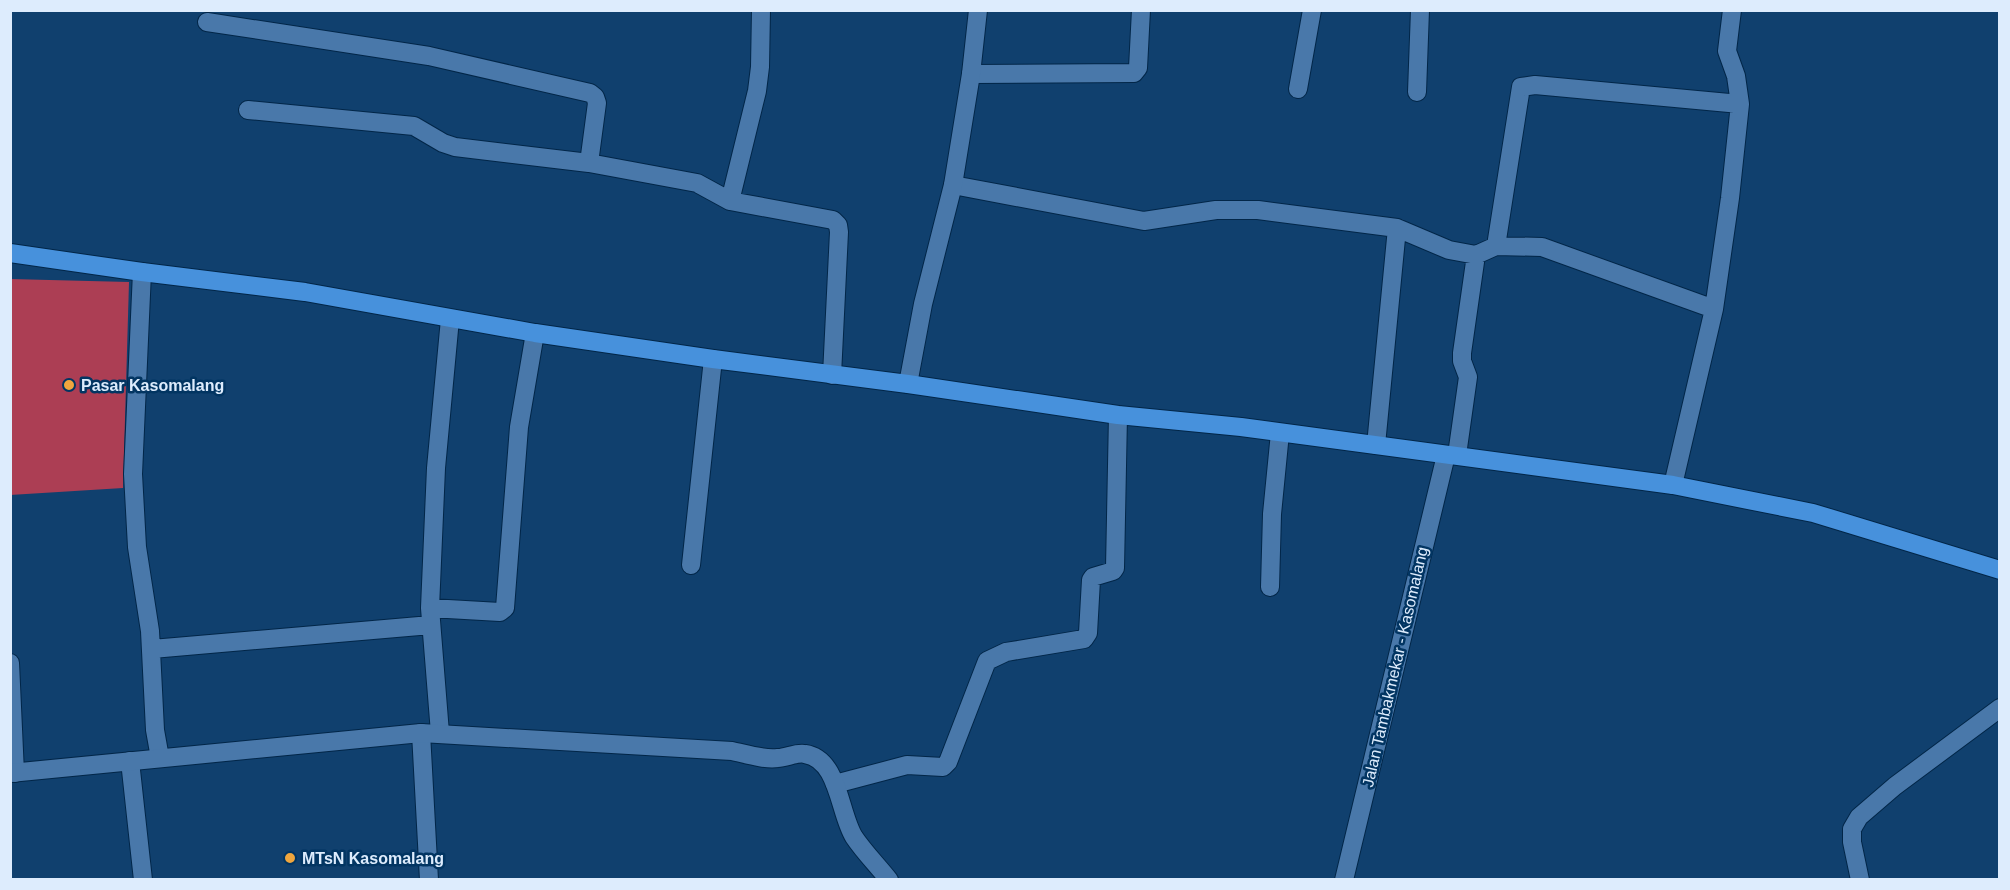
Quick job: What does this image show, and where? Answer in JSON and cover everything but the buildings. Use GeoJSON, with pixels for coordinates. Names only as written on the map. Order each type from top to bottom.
{"type":"FeatureCollection","features":[{"type":"Feature","properties":{"kind":"main road"},"geometry":{"type":"LineString","coordinates":[[10,253],[306,292],[450,319],[713,359],[908,384],[1118,415],[1241,427],[1673,485],[1813,513],[2000,570]]}},
{"type":"Feature","properties":{"kind":"street"},"geometry":{"type":"LineString","coordinates":[[730,201],[757,91],[760,67],[761,10]]}},
{"type":"Feature","properties":{"kind":"street"},"geometry":{"type":"LineString","coordinates":[[908,384],[923,304],[953,186],[978,10]]}},
{"type":"Feature","properties":{"kind":"street"},"geometry":{"type":"LineString","coordinates":[[970,74],[1134,73],[1138,68],[1141,10]]}},
{"type":"Feature","properties":{"kind":"street"},"geometry":{"type":"LineString","coordinates":[[1298,89],[1312,10]]}},
{"type":"Feature","properties":{"kind":"street"},"geometry":{"type":"LineString","coordinates":[[1418,92],[1420,10]]}},
{"type":"Feature","properties":{"kind":"street"},"geometry":{"type":"LineString","coordinates":[[1673,485],[1714,309],[1730,198],[1740,104],[1736,76],[1727,51],[1732,10]]}},
{"type":"Feature","properties":{"kind":"street"},"geometry":{"type":"LineString","coordinates":[[207,22],[429,56],[590,93],[595,97],[597,103],[589,163]]}},
{"type":"Feature","properties":{"kind":"street"},"geometry":{"type":"LineString","coordinates":[[1496,246],[1521,87],[1535,85],[1740,104]]}},
{"type":"Feature","properties":{"kind":"street"},"geometry":{"type":"LineString","coordinates":[[248,110],[414,126],[442,143],[455,147],[589,163],[697,183],[730,201],[833,220],[838,225],[839,232],[832,375]]}},
{"type":"Feature","properties":{"kind":"street"},"geometry":{"type":"LineString","coordinates":[[953,186],[1144,221],[1216,210],[1239,209],[1397,228],[1449,250],[1476,255],[1496,246],[1527,245],[1556,250],[1582,262],[1714,309]]}},
{"type":"Feature","properties":{"kind":"street"},"geometry":{"type":"LineString","coordinates":[[1376,445],[1397,228]]}},
{"type":"Feature","properties":{"kind":"street","name":"Jalan Tambakmekar - Kasomalang"},"geometry":{"type":"LineString","coordinates":[[1344,879],[1451,455],[1468,377],[1462,361],[1462,353],[1476,255]]}},
{"type":"Feature","properties":{"kind":"street"},"geometry":{"type":"LineString","coordinates":[[142,272],[133,474],[134,502],[136,547],[152,650],[155,730],[160,758]]}},
{"type":"Feature","properties":{"kind":"street"},"geometry":{"type":"LineString","coordinates":[[440,733],[431,616],[436,468],[450,319]]}},
{"type":"Feature","properties":{"kind":"street"},"geometry":{"type":"LineString","coordinates":[[152,650],[431,616],[500,612],[505,608],[519,427],[536,333]]}},
{"type":"Feature","properties":{"kind":"street"},"geometry":{"type":"LineString","coordinates":[[691,565],[713,359]]}},
{"type":"Feature","properties":{"kind":"street"},"geometry":{"type":"LineString","coordinates":[[835,783],[907,765],[943,767],[948,762],[987,661],[1006,652],[1084,639],[1088,633],[1091,579],[1113,571],[1115,568],[1118,415]]}},
{"type":"Feature","properties":{"kind":"street"},"geometry":{"type":"LineString","coordinates":[[1270,586],[1272,514],[1280,433]]}},
{"type":"Feature","properties":{"kind":"street"},"geometry":{"type":"LineString","coordinates":[[10,663],[13,773],[421,733],[732,752],[775,759],[804,753],[818,759],[828,770],[835,783],[854,838],[889,879]]}},
{"type":"Feature","properties":{"kind":"street"},"geometry":{"type":"LineString","coordinates":[[1860,879],[1852,842],[1852,829],[1859,817],[1895,786],[2000,708]]}},
{"type":"Feature","properties":{"kind":"street"},"geometry":{"type":"LineString","coordinates":[[421,733],[429,879]]}},
{"type":"Feature","properties":{"kind":"street"},"geometry":{"type":"LineString","coordinates":[[130,761],[143,879]]}},
{"type":"Feature","properties":{"kind":"place","name":"Pasar Kasomalang"},"geometry":{"type":"Point","coordinates":[69,385]}},
{"type":"Feature","properties":{"kind":"place","name":"MTsN Kasomalang"},"geometry":{"type":"Point","coordinates":[290,858]}}]}
